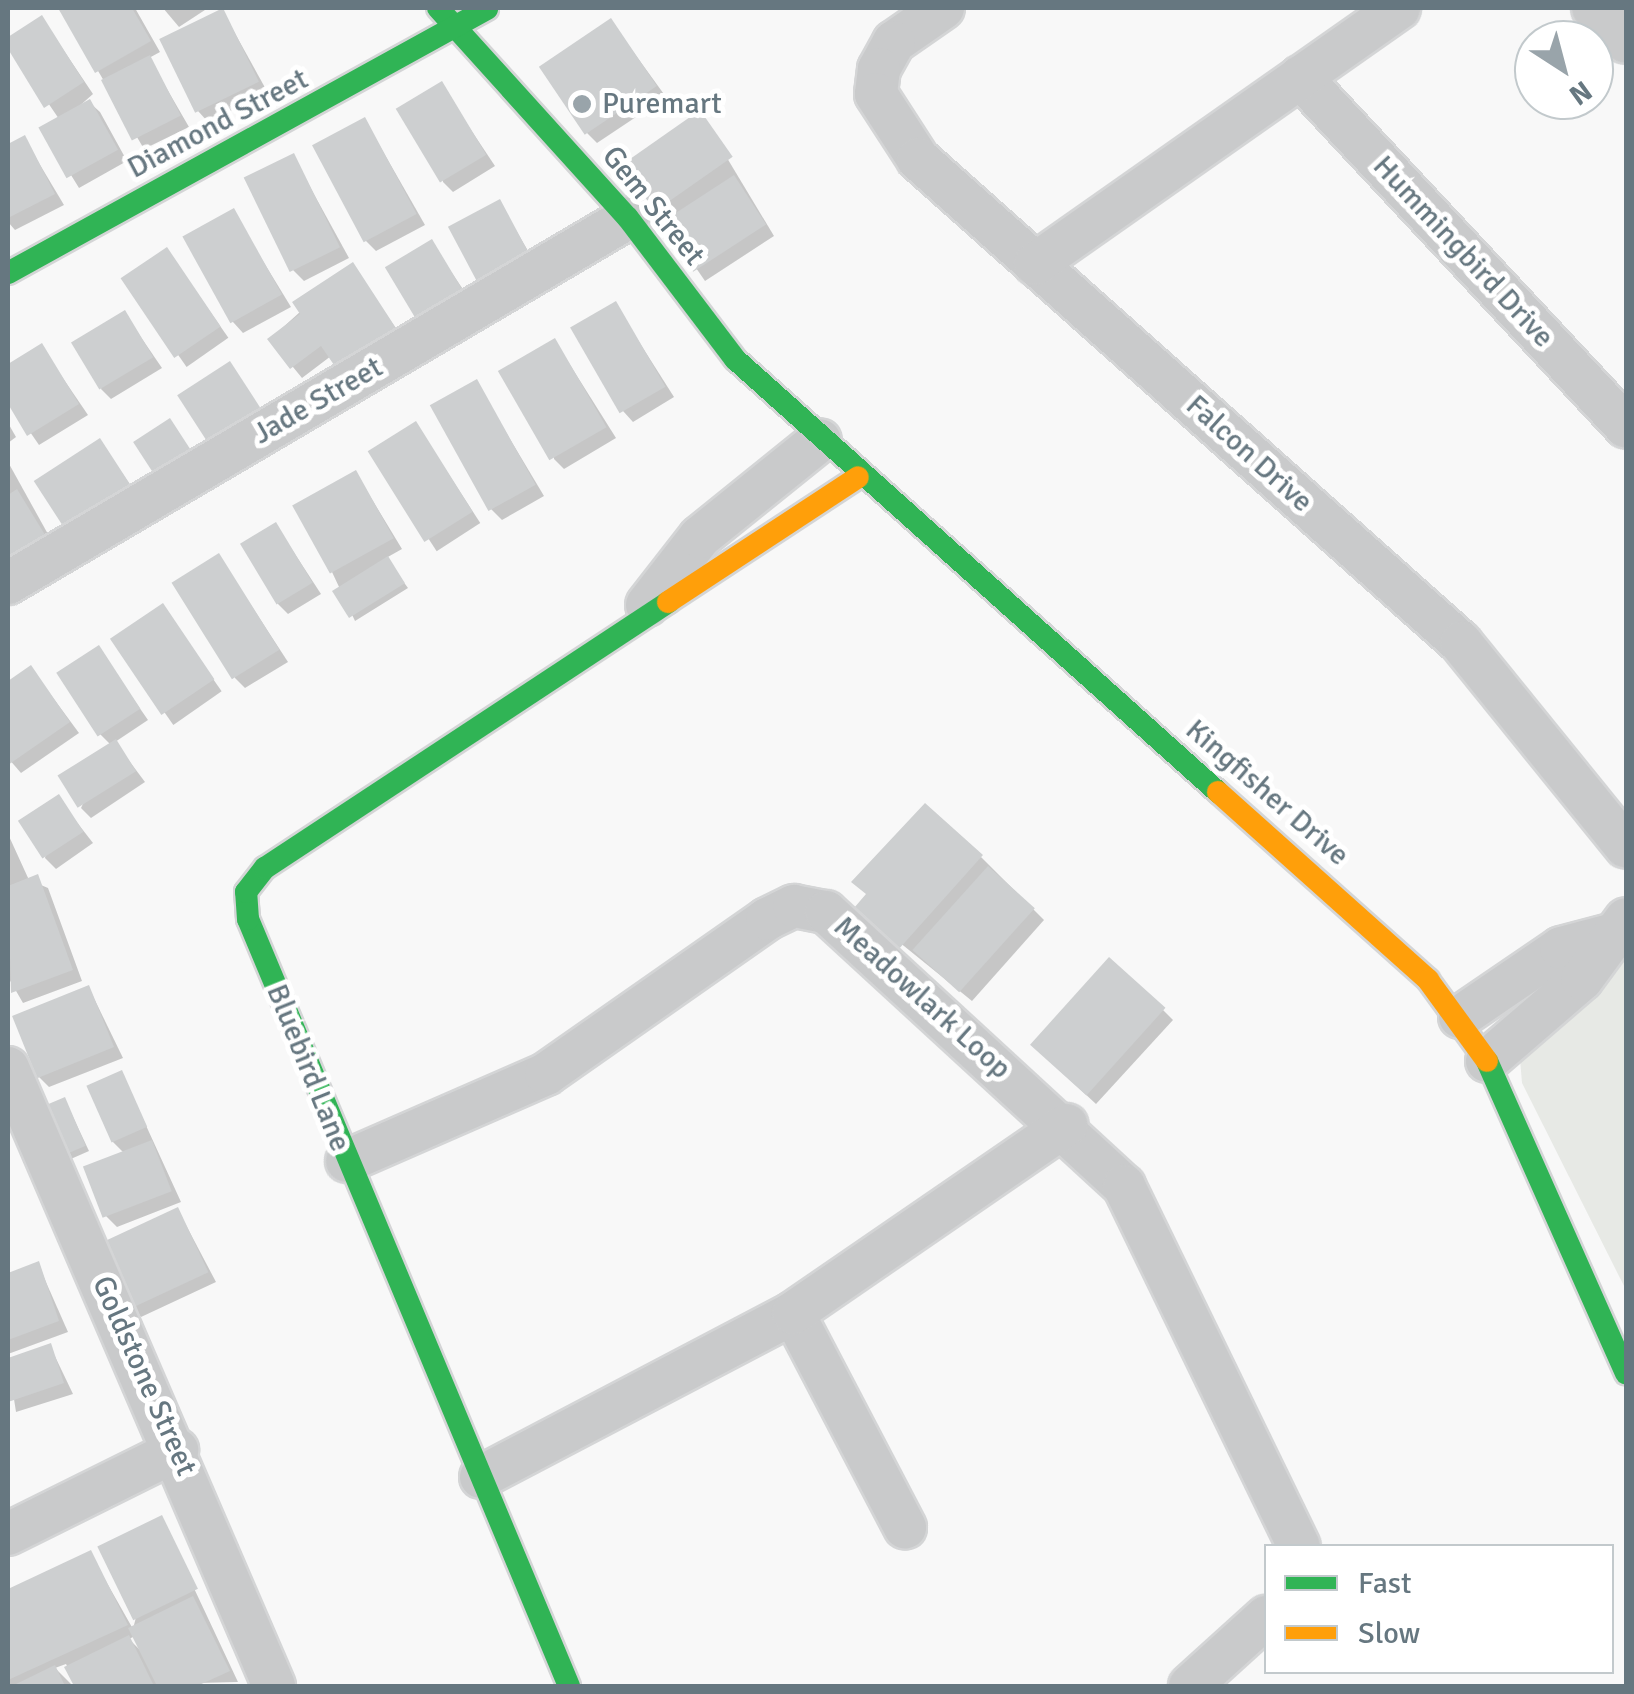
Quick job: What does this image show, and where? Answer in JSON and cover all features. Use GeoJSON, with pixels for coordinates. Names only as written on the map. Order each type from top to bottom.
{"type":"FeatureCollection","features":[{"type":"Feature","properties":{"kind":"street","name":"Gem Street"},"geometry":{"type":"LineString","coordinates":[[438,8],[628,218],[736,359]]}},
{"type":"Feature","properties":{"kind":"street","name":"Diamond Street"},"geometry":{"type":"LineString","coordinates":[[8,273],[490,8]]}},
{"type":"Feature","properties":{"kind":"street","name":"Falcon Drive"},"geometry":{"type":"LineString","coordinates":[[943,8],[894,42],[880,69],[876,94],[918,159],[1461,643],[1626,847]]}},
{"type":"Feature","properties":{"kind":"street"},"geometry":{"type":"LineString","coordinates":[[1036,264],[1400,8]]}},
{"type":"Feature","properties":{"kind":"street"},"geometry":{"type":"LineString","coordinates":[[1594,8],[1626,42]]}},
{"type":"Feature","properties":{"kind":"street","name":"Hummingbird Drive"},"geometry":{"type":"LineString","coordinates":[[1300,77],[1626,426]]}},
{"type":"Feature","properties":{"kind":"street","name":"Jade Street"},"geometry":{"type":"LineString","coordinates":[[8,582],[628,218]]}},
{"type":"Feature","properties":{"kind":"street","name":"Kingfisher Drive"},"geometry":{"type":"LineString","coordinates":[[736,359],[858,477],[1382,932],[1460,1017],[1488,1061],[1626,1373]]}},
{"type":"Feature","properties":{"kind":"street","name":"Bluebird Lane"},"geometry":{"type":"LineString","coordinates":[[640,614],[700,537],[820,440]]}},
{"type":"Feature","properties":{"kind":"street","name":"Bluebird Lane"},"geometry":{"type":"LineString","coordinates":[[570,1686],[346,1161],[248,920],[246,892],[265,868],[640,614],[858,477]]}},
{"type":"Feature","properties":{"kind":"street","name":"Meadowlark Loop"},"geometry":{"type":"LineString","coordinates":[[346,1161],[546,1074],[794,906],[826,912],[1067,1124],[1124,1186],[1298,1544]]}},
{"type":"Feature","properties":{"kind":"street"},"geometry":{"type":"LineString","coordinates":[[1460,1017],[1561,948],[1617,928]]}},
{"type":"Feature","properties":{"kind":"street"},"geometry":{"type":"LineString","coordinates":[[1488,1061],[1582,979],[1617,928]]}},
{"type":"Feature","properties":{"kind":"street","name":"Goldstone Street"},"geometry":{"type":"LineString","coordinates":[[8,1068],[177,1450],[274,1686]]}},
{"type":"Feature","properties":{"kind":"street"},"geometry":{"type":"LineString","coordinates":[[481,1478],[794,1313],[1067,1124]]}},
{"type":"Feature","properties":{"kind":"street"},"geometry":{"type":"LineString","coordinates":[[794,1313],[906,1527]]}},
{"type":"Feature","properties":{"kind":"street"},"geometry":{"type":"LineString","coordinates":[[8,1534],[177,1450]]}},
{"type":"Feature","properties":{"kind":"street"},"geometry":{"type":"LineString","coordinates":[[1190,1686],[1264,1619]]}},
{"type":"Feature","properties":{"kind":"shaded area"},"geometry":{"type":"Polygon","coordinates":[[[1626,948],[1626,1290],[1522,1083],[1520,1059],[1626,948]]]}},
{"type":"Feature","properties":{"kind":"building"},"geometry":{"type":"Polygon","coordinates":[[[58,8],[132,8],[151,41],[95,73],[58,8]]]}},
{"type":"Feature","properties":{"kind":"building"},"geometry":{"type":"Polygon","coordinates":[[[223,8],[259,82],[195,113],[159,39],[223,8]]]}},
{"type":"Feature","properties":{"kind":"building"},"geometry":{"type":"Polygon","coordinates":[[[42,15],[84,82],[44,108],[8,49],[8,37],[42,15]]]}},
{"type":"Feature","properties":{"kind":"building"},"geometry":{"type":"Polygon","coordinates":[[[611,18],[657,86],[585,135],[539,67],[611,18]]]}},
{"type":"Feature","properties":{"kind":"building"},"geometry":{"type":"Polygon","coordinates":[[[150,55],[181,116],[132,141],[101,80],[150,55]]]}},
{"type":"Feature","properties":{"kind":"building"},"geometry":{"type":"Polygon","coordinates":[[[442,81],[486,155],[440,183],[396,109],[442,81]]]}},
{"type":"Feature","properties":{"kind":"building"},"geometry":{"type":"Polygon","coordinates":[[[90,99],[118,150],[67,178],[38,128],[90,99]]]}},
{"type":"Feature","properties":{"kind":"building"},"geometry":{"type":"Polygon","coordinates":[[[700,110],[733,157],[655,211],[622,164],[700,110]]]}},
{"type":"Feature","properties":{"kind":"building"},"geometry":{"type":"Polygon","coordinates":[[[365,117],[417,214],[364,242],[312,145],[365,117]]]}},
{"type":"Feature","properties":{"kind":"building"},"geometry":{"type":"Polygon","coordinates":[[[25,135],[55,194],[8,218],[8,144],[25,135]]]}},
{"type":"Feature","properties":{"kind":"building"},"geometry":{"type":"Polygon","coordinates":[[[294,153],[340,247],[290,272],[244,178],[294,153]]]}},
{"type":"Feature","properties":{"kind":"building"},"geometry":{"type":"Polygon","coordinates":[[[734,175],[766,224],[693,272],[661,222],[734,175]]]}},
{"type":"Feature","properties":{"kind":"building"},"geometry":{"type":"Polygon","coordinates":[[[500,199],[533,262],[481,289],[448,227],[500,199]]]}},
{"type":"Feature","properties":{"kind":"building"},"geometry":{"type":"Polygon","coordinates":[[[234,208],[282,295],[230,323],[182,237],[234,208]]]}},
{"type":"Feature","properties":{"kind":"building"},"geometry":{"type":"Polygon","coordinates":[[[432,239],[470,302],[423,331],[385,267],[432,239]]]}},
{"type":"Feature","properties":{"kind":"building"},"geometry":{"type":"Polygon","coordinates":[[[167,247],[221,327],[174,358],[121,278],[167,247]]]}},
{"type":"Feature","properties":{"kind":"building"},"geometry":{"type":"Polygon","coordinates":[[[353,262],[405,342],[345,381],[321,346],[290,369],[267,339],[300,314],[292,302],[353,262]]]}},
{"type":"Feature","properties":{"kind":"building"},"geometry":{"type":"Polygon","coordinates":[[[616,301],[666,387],[620,413],[570,328],[616,301]]]}},
{"type":"Feature","properties":{"kind":"building"},"geometry":{"type":"Polygon","coordinates":[[[125,310],[153,357],[99,390],[71,342],[125,310]]]}},
{"type":"Feature","properties":{"kind":"building"},"geometry":{"type":"Polygon","coordinates":[[[555,338],[606,427],[549,460],[498,371],[555,338]]]}},
{"type":"Feature","properties":{"kind":"building"},"geometry":{"type":"Polygon","coordinates":[[[42,343],[79,404],[27,436],[8,404],[8,364],[42,343]]]}},
{"type":"Feature","properties":{"kind":"building"},"geometry":{"type":"Polygon","coordinates":[[[230,361],[269,421],[216,456],[177,395],[230,361]]]}},
{"type":"Feature","properties":{"kind":"building"},"geometry":{"type":"Polygon","coordinates":[[[477,379],[536,485],[488,511],[430,405],[477,379]]]}},
{"type":"Feature","properties":{"kind":"building"},"geometry":{"type":"Polygon","coordinates":[[[170,418],[196,458],[159,482],[133,442],[170,418]]]}},
{"type":"Feature","properties":{"kind":"building"},"geometry":{"type":"Polygon","coordinates":[[[416,421],[473,512],[424,542],[368,451],[416,421]]]}},
{"type":"Feature","properties":{"kind":"building"},"geometry":{"type":"Polygon","coordinates":[[[100,438],[136,494],[70,537],[34,481],[100,438]]]}},
{"type":"Feature","properties":{"kind":"building"},"geometry":{"type":"Polygon","coordinates":[[[356,470],[394,538],[330,574],[292,505],[356,470]]]}},
{"type":"Feature","properties":{"kind":"building"},"geometry":{"type":"Polygon","coordinates":[[[17,489],[50,543],[8,569],[8,495],[17,489]]]}},
{"type":"Feature","properties":{"kind":"building"},"geometry":{"type":"Polygon","coordinates":[[[276,522],[313,583],[277,604],[240,544],[276,522]]]}},
{"type":"Feature","properties":{"kind":"building"},"geometry":{"type":"Polygon","coordinates":[[[219,553],[279,650],[232,679],[172,583],[219,553]]]}},
{"type":"Feature","properties":{"kind":"building"},"geometry":{"type":"Polygon","coordinates":[[[388,556],[405,583],[349,618],[332,591],[388,556]]]}},
{"type":"Feature","properties":{"kind":"building"},"geometry":{"type":"Polygon","coordinates":[[[163,603],[214,679],[161,715],[110,639],[163,603]]]}},
{"type":"Feature","properties":{"kind":"building"},"geometry":{"type":"Polygon","coordinates":[[[99,645],[140,709],[98,737],[56,673],[99,645]]]}},
{"type":"Feature","properties":{"kind":"building"},"geometry":{"type":"Polygon","coordinates":[[[31,665],[70,722],[8,765],[8,681],[31,665]]]}},
{"type":"Feature","properties":{"kind":"building"},"geometry":{"type":"Polygon","coordinates":[[[116,739],[136,771],[78,808],[57,776],[116,739]]]}},
{"type":"Feature","properties":{"kind":"building"},"geometry":{"type":"Polygon","coordinates":[[[59,794],[84,832],[42,858],[18,821],[59,794]]]}},
{"type":"Feature","properties":{"kind":"building"},"geometry":{"type":"Polygon","coordinates":[[[925,803],[983,855],[898,950],[854,908],[866,894],[851,882],[925,803]]]}},
{"type":"Feature","properties":{"kind":"building"},"geometry":{"type":"Polygon","coordinates":[[[988,866],[1035,908],[959,992],[912,950],[988,866]]]}},
{"type":"Feature","properties":{"kind":"building"},"geometry":{"type":"Polygon","coordinates":[[[38,874],[73,970],[11,993],[8,886],[38,874]]]}},
{"type":"Feature","properties":{"kind":"building"},"geometry":{"type":"Polygon","coordinates":[[[1109,957],[1165,1008],[1087,1096],[1030,1045],[1109,957]]]}},
{"type":"Feature","properties":{"kind":"building"},"geometry":{"type":"Polygon","coordinates":[[[89,985],[114,1047],[37,1078],[12,1016],[89,985]]]}},
{"type":"Feature","properties":{"kind":"building"},"geometry":{"type":"Polygon","coordinates":[[[122,1070],[147,1127],[112,1143],[86,1086],[122,1070]]]}},
{"type":"Feature","properties":{"kind":"building"},"geometry":{"type":"Polygon","coordinates":[[[65,1097],[86,1146],[56,1158],[36,1110],[65,1097]]]}},
{"type":"Feature","properties":{"kind":"building"},"geometry":{"type":"Polygon","coordinates":[[[152,1140],[172,1191],[103,1218],[83,1167],[152,1140]]]}},
{"type":"Feature","properties":{"kind":"building"},"geometry":{"type":"Polygon","coordinates":[[[178,1207],[208,1272],[130,1309],[99,1244],[178,1207]]]}},
{"type":"Feature","properties":{"kind":"building"},"geometry":{"type":"Polygon","coordinates":[[[39,1261],[59,1321],[8,1340],[8,1273],[39,1261]]]}},
{"type":"Feature","properties":{"kind":"building"},"geometry":{"type":"Polygon","coordinates":[[[51,1343],[64,1383],[8,1402],[8,1358],[51,1343]]]}},
{"type":"Feature","properties":{"kind":"building"},"geometry":{"type":"Polygon","coordinates":[[[162,1515],[198,1589],[133,1620],[97,1547],[162,1515]]]}},
{"type":"Feature","properties":{"kind":"building"},"geometry":{"type":"Polygon","coordinates":[[[91,1550],[128,1625],[8,1680],[8,1589],[91,1550]]]}},
{"type":"Feature","properties":{"kind":"building"},"geometry":{"type":"Polygon","coordinates":[[[193,1596],[230,1671],[197,1686],[157,1686],[128,1628],[193,1596]]]}},
{"type":"Feature","properties":{"kind":"building"},"geometry":{"type":"Polygon","coordinates":[[[129,1635],[154,1686],[74,1686],[64,1667],[129,1635]]]}},
{"type":"Feature","properties":{"kind":"building"},"geometry":{"type":"Polygon","coordinates":[[[55,1665],[65,1686],[12,1686],[55,1665]]]}},
{"type":"Feature","properties":{"kind":"traffic: fast"},"geometry":{"type":"LineString","coordinates":[[438,8],[628,218],[735,359],[1218,792]]}},
{"type":"Feature","properties":{"kind":"traffic: fast"},"geometry":{"type":"LineString","coordinates":[[8,273],[487,9]]}},
{"type":"Feature","properties":{"kind":"traffic: fast"},"geometry":{"type":"LineString","coordinates":[[569,1686],[248,919],[246,892],[265,868],[668,602]]}},
{"type":"Feature","properties":{"kind":"traffic: fast"},"geometry":{"type":"LineString","coordinates":[[1487,1061],[1626,1373]]}},
{"type":"Feature","properties":{"kind":"traffic: slow"},"geometry":{"type":"LineString","coordinates":[[668,602],[858,477]]}},
{"type":"Feature","properties":{"kind":"traffic: slow"},"geometry":{"type":"LineString","coordinates":[[1218,792],[1428,980],[1487,1061]]}},
{"type":"Feature","properties":{"kind":"place","name":"Puremart"},"geometry":{"type":"Point","coordinates":[582,104]}}]}
